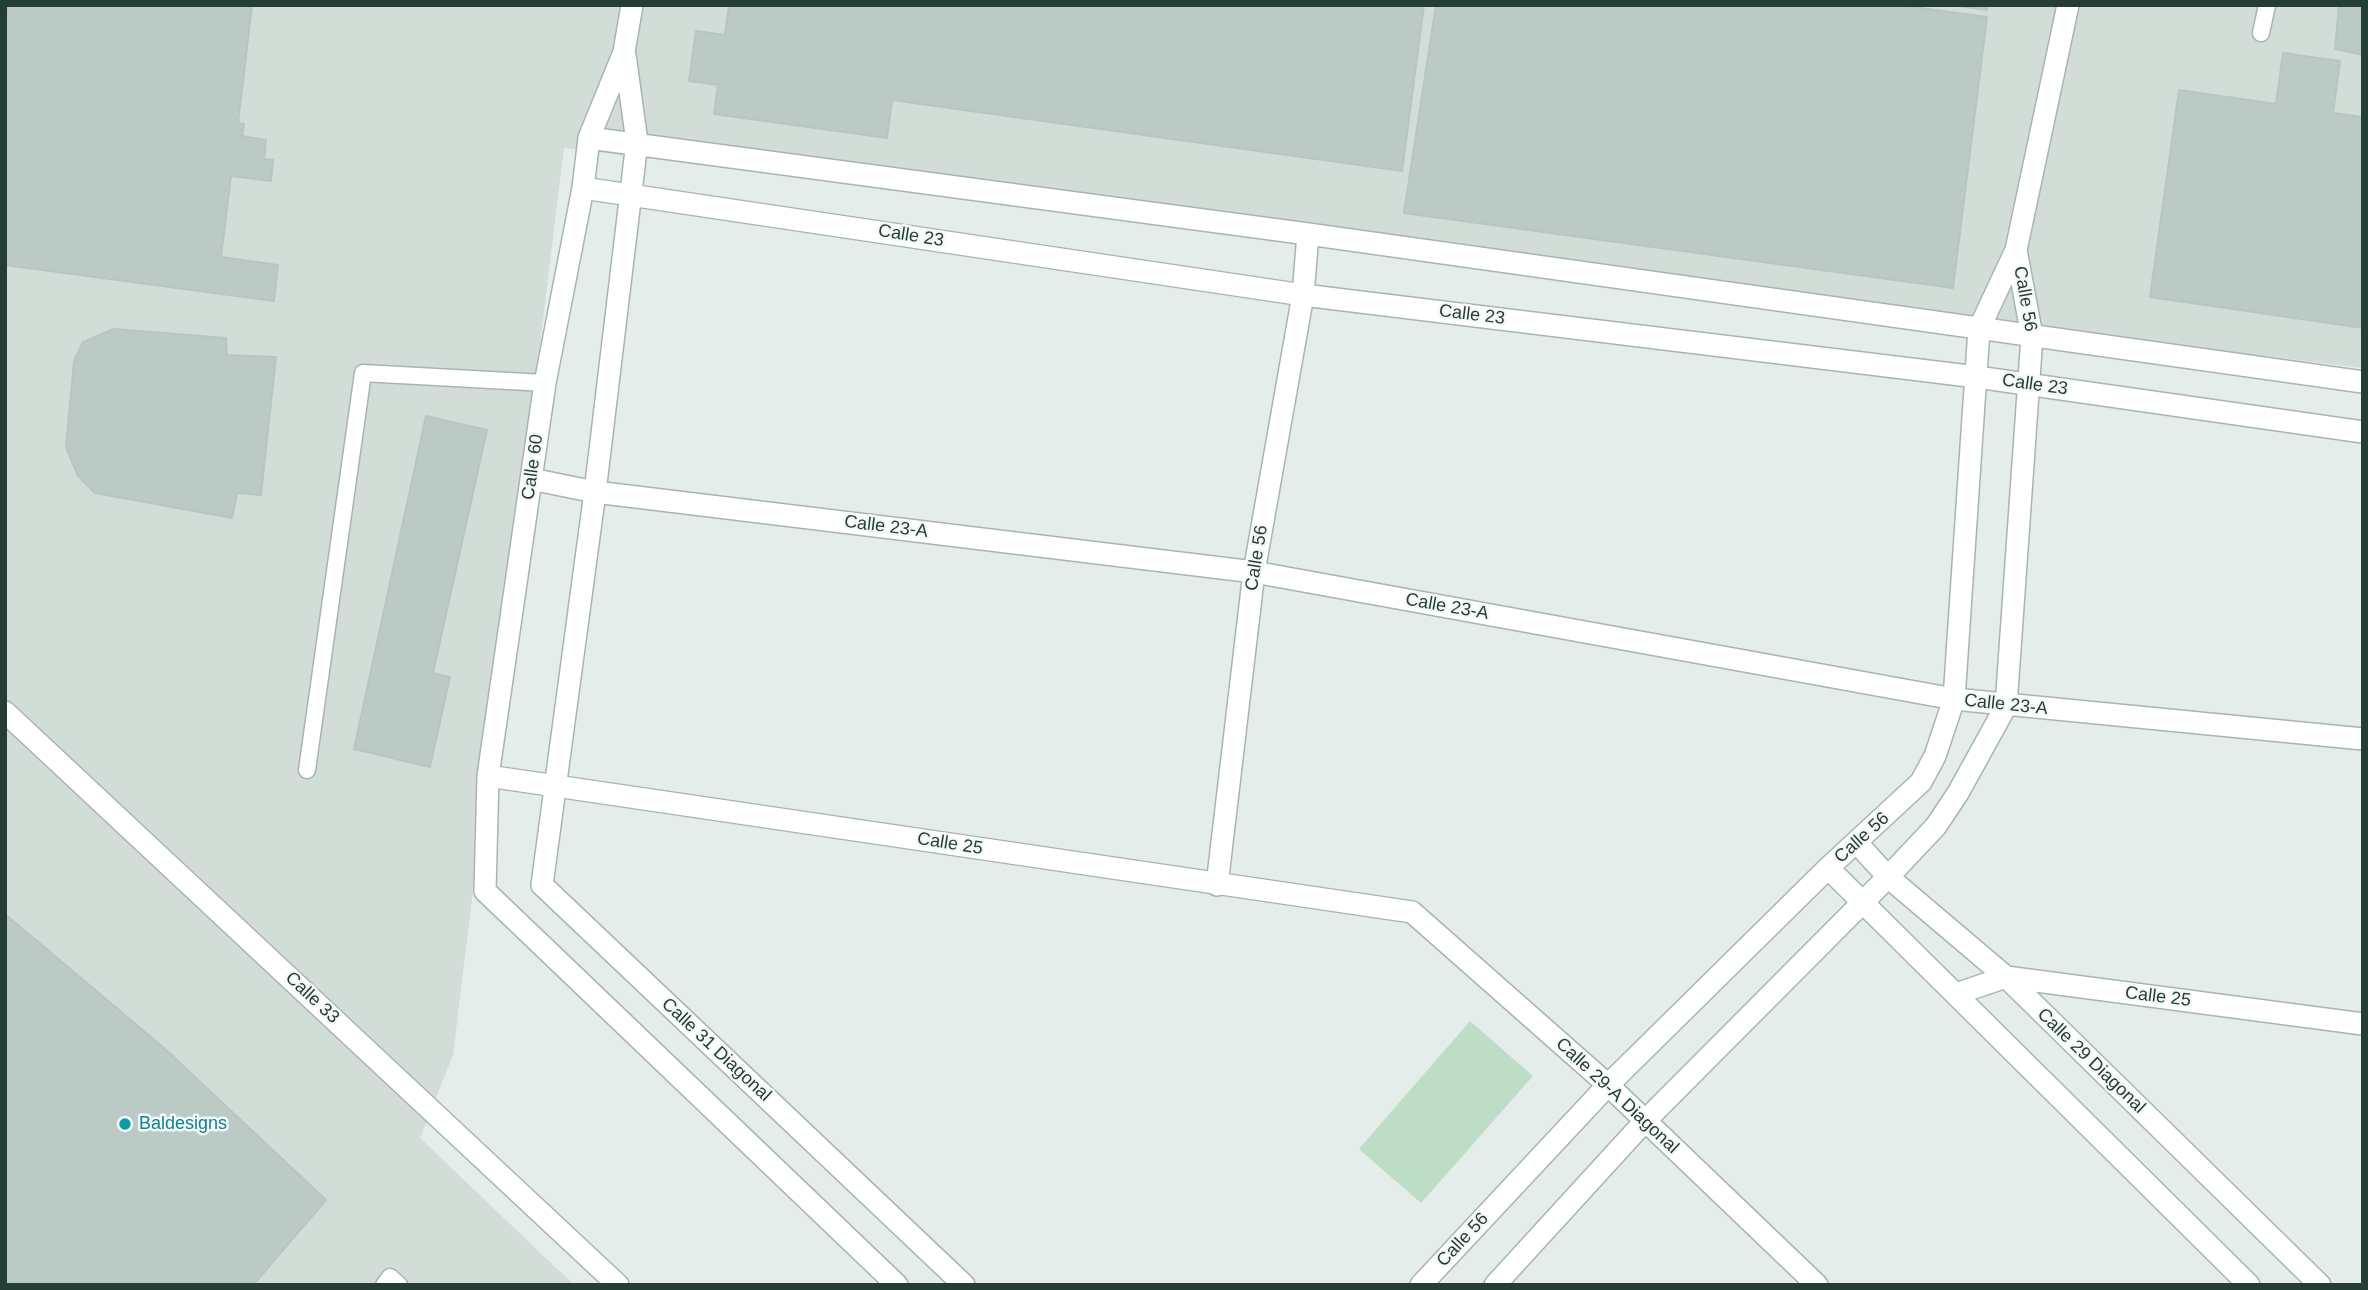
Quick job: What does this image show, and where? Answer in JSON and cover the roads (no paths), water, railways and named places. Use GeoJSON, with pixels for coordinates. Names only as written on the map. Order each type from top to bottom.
{"type":"FeatureCollection","features":[{"type":"Feature","properties":{"kind":"street","name":"Calle 60"},"geometry":{"type":"LineString","coordinates":[[632,5],[624,52],[589,138],[583,188],[545,383],[488,776],[485,891],[897,1285]]}},
{"type":"Feature","properties":{"kind":"street","name":"Calle 56"},"geometry":{"type":"LineString","coordinates":[[1421,1285],[1608,1085],[1828,868],[1921,782],[1935,756],[1954,699],[1979,329],[2016,250],[2068,5]]}},
{"type":"Feature","properties":{"kind":"street","name":"Calle 60"},"geometry":{"type":"LineString","coordinates":[[554,783],[594,492],[637,142],[624,52]]}},
{"type":"Feature","properties":{"kind":"street"},"geometry":{"type":"LineString","coordinates":[[589,138],[637,142],[1308,234],[2363,382]]}},
{"type":"Feature","properties":{"kind":"street","name":"Calle 23"},"geometry":{"type":"LineString","coordinates":[[583,188],[1303,295],[1977,377],[2363,432]]}},
{"type":"Feature","properties":{"kind":"street","name":"Calle 56"},"geometry":{"type":"LineString","coordinates":[[1217,885],[1254,572],[1303,295],[1308,234]]}},
{"type":"Feature","properties":{"kind":"street","name":"Calle 56"},"geometry":{"type":"LineString","coordinates":[[1495,1285],[1645,1121],[1888,877],[1951,804],[2006,706],[2032,336],[2016,250]]}},
{"type":"Feature","properties":{"kind":"street","name":"Calle 23-A"},"geometry":{"type":"LineString","coordinates":[[531,480],[594,492],[1254,572],[1954,699],[2363,738]]}},
{"type":"Feature","properties":{"kind":"street","name":"Calle 33"},"geometry":{"type":"LineString","coordinates":[[5,712],[618,1285]]}},
{"type":"Feature","properties":{"kind":"street","name":"Calle 25"},"geometry":{"type":"LineString","coordinates":[[488,776],[554,783],[1217,885],[1412,912]]}},
{"type":"Feature","properties":{"kind":"street","name":"Calle 31 Diagonal"},"geometry":{"type":"LineString","coordinates":[[554,783],[542,885],[964,1285]]}},
{"type":"Feature","properties":{"kind":"street","name":"Calle 29 Diagonal"},"geometry":{"type":"LineString","coordinates":[[1857,843],[1888,877],[2006,977],[2319,1285]]}},
{"type":"Feature","properties":{"kind":"street"},"geometry":{"type":"LineString","coordinates":[[1828,868],[2249,1285]]}},
{"type":"Feature","properties":{"kind":"street","name":"Calle 29-A Diagonal"},"geometry":{"type":"LineString","coordinates":[[1412,912],[1608,1085],[1817,1285]]}},
{"type":"Feature","properties":{"kind":"street","name":"Calle 25"},"geometry":{"type":"LineString","coordinates":[[1956,994],[2006,977],[2363,1024]]}},
{"type":"Feature","properties":{"kind":"lane"},"geometry":{"type":"LineString","coordinates":[[2261,33],[2267,5]]}},
{"type":"Feature","properties":{"kind":"lane"},"geometry":{"type":"LineString","coordinates":[[307,770],[363,373],[545,383]]}},
{"type":"Feature","properties":{"kind":"lane"},"geometry":{"type":"LineString","coordinates":[[384,1285],[390,1277],[399,1285]]}},
{"type":"Feature","properties":{"kind":"place","name":"Baldesigns"},"geometry":{"type":"Point","coordinates":[125,1124]}}]}
